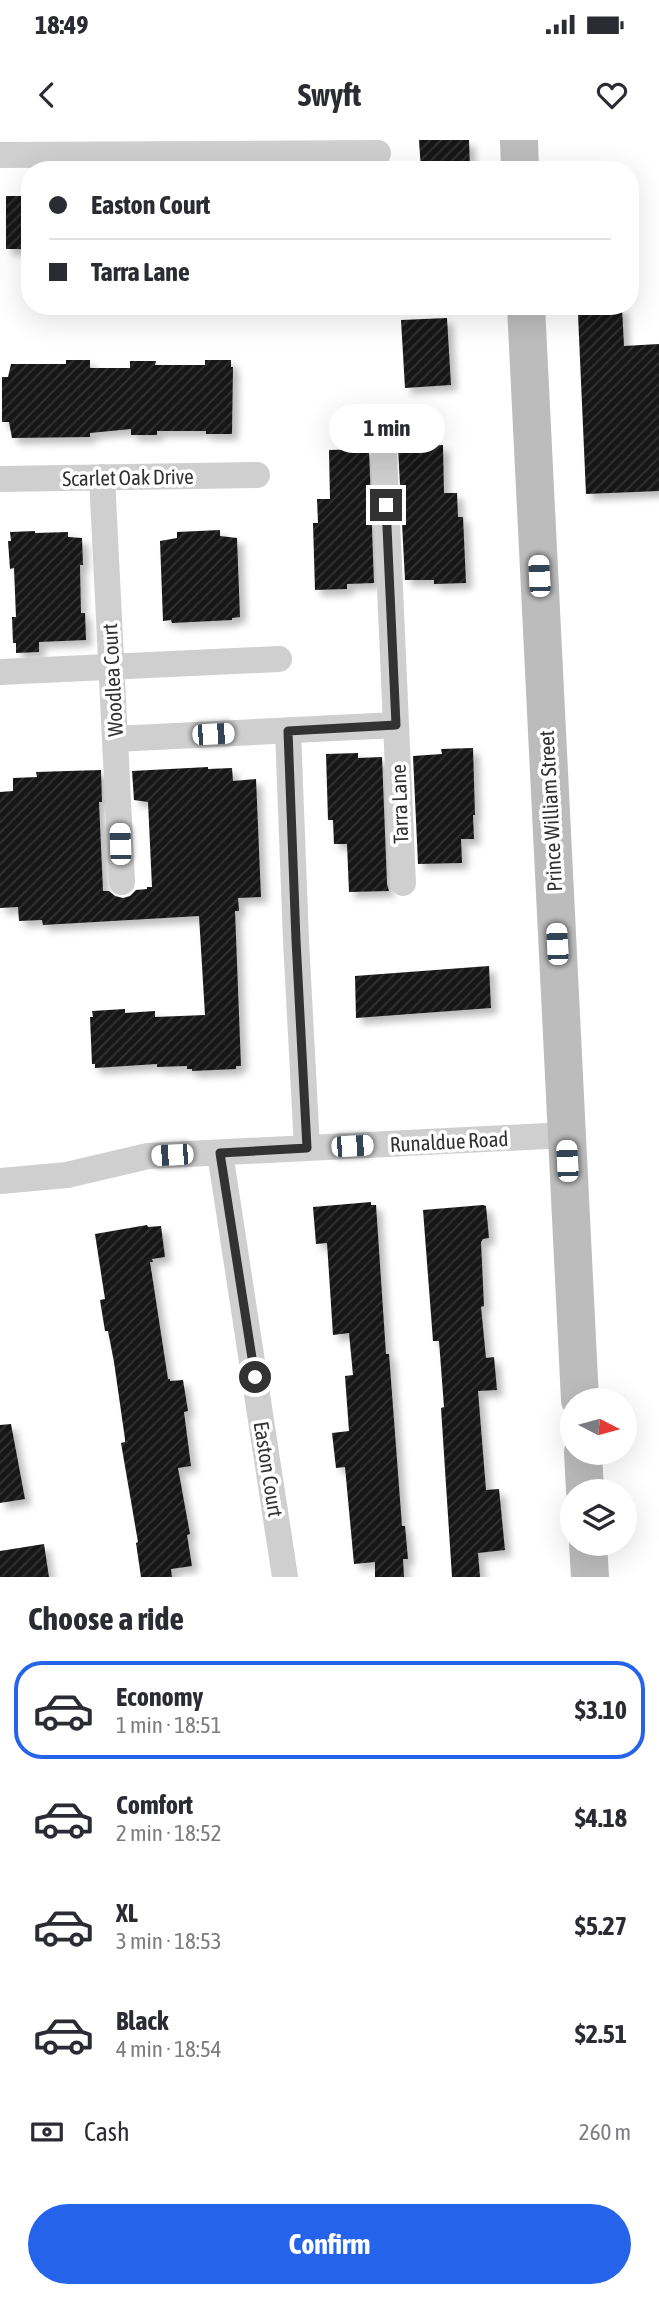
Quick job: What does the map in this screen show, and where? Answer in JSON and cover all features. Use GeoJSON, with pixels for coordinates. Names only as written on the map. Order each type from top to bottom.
{"type":"FeatureCollection","features":[{"type":"Feature","properties":{"kind":"street"},"geometry":{"type":"LineString","coordinates":[[519,140],[520,161]]}},
{"type":"Feature","properties":{"kind":"street"},"geometry":{"type":"LineString","coordinates":[[0,155],[378,154]]}},
{"type":"Feature","properties":{"kind":"street","name":"Prince William Street"},"geometry":{"type":"LineString","coordinates":[[526,315],[579,1388]]}},
{"type":"Feature","properties":{"kind":"street","name":"Tarra Lane"},"geometry":{"type":"LineString","coordinates":[[384,452],[403,883]]}},
{"type":"Feature","properties":{"kind":"street","name":"Scarlet Oak Drive"},"geometry":{"type":"LineString","coordinates":[[0,479],[257,475]]}},
{"type":"Feature","properties":{"kind":"street","name":"Woodlea Court"},"geometry":{"type":"LineString","coordinates":[[102,477],[122,882]]}},
{"type":"Feature","properties":{"kind":"street"},"geometry":{"type":"LineString","coordinates":[[0,672],[279,659]]}},
{"type":"Feature","properties":{"kind":"street"},"geometry":{"type":"LineString","coordinates":[[116,740],[396,725]]}},
{"type":"Feature","properties":{"kind":"street"},"geometry":{"type":"LineString","coordinates":[[288,731],[307,1148]]}},
{"type":"Feature","properties":{"kind":"street","name":"Runaldue Road"},"geometry":{"type":"LineString","coordinates":[[0,1181],[67,1175],[148,1156],[566,1135]]}},
{"type":"Feature","properties":{"kind":"street","name":"Easton Court"},"geometry":{"type":"LineString","coordinates":[[220,1153],[285,1577]]}},
{"type":"Feature","properties":{"kind":"street"},"geometry":{"type":"LineString","coordinates":[[589,1556],[590,1577]]}},
{"type":"Feature","properties":{"kind":"building"},"geometry":{"type":"Polygon","coordinates":[[[419,140],[469,140],[470,161],[420,161],[419,140]]]}},
{"type":"Feature","properties":{"kind":"building"},"geometry":{"type":"Polygon","coordinates":[[[6,196],[21,196],[21,249],[6,249],[6,196]]]}},
{"type":"Feature","properties":{"kind":"building"},"geometry":{"type":"Polygon","coordinates":[[[578,315],[622,315],[624,346],[659,344],[659,491],[586,494],[578,315]]]}},
{"type":"Feature","properties":{"kind":"building"},"geometry":{"type":"Polygon","coordinates":[[[447,318],[451,385],[405,388],[401,320],[447,318]]]}},
{"type":"Feature","properties":{"kind":"building"},"geometry":{"type":"Polygon","coordinates":[[[66,360],[90,360],[90,368],[130,368],[130,361],[156,361],[155,365],[205,365],[205,360],[231,360],[232,434],[157,431],[157,435],[131,435],[131,429],[90,433],[90,437],[12,438],[9,422],[2,422],[2,377],[8,377],[11,364],[66,364],[66,360]]]}},
{"type":"Feature","properties":{"kind":"building"},"geometry":{"type":"Polygon","coordinates":[[[443,445],[444,493],[457,493],[458,517],[463,517],[466,583],[434,584],[434,580],[405,580],[398,447],[443,445]]]}},
{"type":"Feature","properties":{"kind":"building"},"geometry":{"type":"Polygon","coordinates":[[[369,449],[374,583],[347,584],[347,589],[315,590],[313,523],[318,523],[317,499],[330,499],[329,450],[369,449]]]}},
{"type":"Feature","properties":{"kind":"building"},"geometry":{"type":"Polygon","coordinates":[[[220,530],[220,536],[237,538],[240,617],[232,620],[172,623],[171,620],[163,621],[160,541],[177,538],[177,532],[220,530]]]}},
{"type":"Feature","properties":{"kind":"building"},"geometry":{"type":"Polygon","coordinates":[[[10,532],[68,532],[68,537],[82,538],[81,613],[85,613],[86,640],[39,642],[39,652],[16,653],[12,617],[16,617],[14,568],[10,569],[8,541],[11,541],[10,532]]]}},
{"type":"Feature","properties":{"kind":"building"},"geometry":{"type":"Polygon","coordinates":[[[473,748],[474,839],[461,839],[462,863],[418,864],[413,756],[442,754],[441,749],[473,748]]]}},
{"type":"Feature","properties":{"kind":"building"},"geometry":{"type":"Polygon","coordinates":[[[358,753],[358,758],[382,757],[389,891],[349,892],[347,844],[334,844],[333,820],[328,820],[326,754],[358,753]]]}},
{"type":"Feature","properties":{"kind":"building"},"geometry":{"type":"Polygon","coordinates":[[[232,768],[233,781],[256,779],[261,897],[238,898],[239,911],[235,911],[241,1066],[236,1066],[236,1069],[192,1071],[187,1069],[187,1066],[157,1067],[157,1064],[95,1068],[95,1064],[92,1064],[92,1011],[155,1011],[155,1017],[205,1015],[199,916],[43,925],[42,920],[19,921],[18,907],[0,908],[0,792],[13,791],[13,778],[37,777],[36,772],[101,770],[102,802],[99,802],[103,891],[123,898],[136,890],[152,887],[148,802],[134,800],[132,771],[232,768]]]}},
{"type":"Feature","properties":{"kind":"building"},"geometry":{"type":"Polygon","coordinates":[[[489,966],[491,1008],[356,1018],[355,976],[489,966]]]}},
{"type":"Feature","properties":{"kind":"building"},"geometry":{"type":"Polygon","coordinates":[[[371,1202],[371,1205],[376,1205],[386,1354],[389,1354],[402,1526],[405,1526],[408,1559],[403,1559],[404,1577],[375,1577],[375,1562],[354,1564],[345,1467],[336,1468],[332,1433],[349,1431],[345,1376],[353,1375],[349,1333],[333,1335],[327,1243],[316,1244],[313,1207],[371,1202]]]}},
{"type":"Feature","properties":{"kind":"building"},"geometry":{"type":"Polygon","coordinates":[[[486,1206],[489,1238],[481,1242],[484,1306],[481,1307],[486,1358],[494,1357],[497,1390],[478,1391],[486,1490],[499,1489],[505,1550],[478,1553],[480,1577],[452,1577],[439,1341],[433,1341],[423,1210],[486,1206]]]}},
{"type":"Feature","properties":{"kind":"building"},"geometry":{"type":"Polygon","coordinates":[[[147,1225],[161,1226],[165,1257],[152,1259],[153,1262],[150,1262],[168,1379],[183,1380],[188,1411],[184,1412],[191,1466],[178,1468],[190,1534],[187,1535],[192,1566],[171,1569],[172,1577],[141,1577],[138,1542],[121,1443],[125,1442],[125,1439],[114,1362],[100,1300],[105,1299],[95,1234],[147,1225]]]}},
{"type":"Feature","properties":{"kind":"building"},"geometry":{"type":"Polygon","coordinates":[[[11,1424],[25,1499],[0,1503],[0,1425],[11,1424]]]}},
{"type":"Feature","properties":{"kind":"building"},"geometry":{"type":"Polygon","coordinates":[[[44,1544],[49,1577],[0,1577],[0,1551],[44,1544]]]}},
{"type":"Feature","properties":{"kind":"route"},"geometry":{"type":"LineString","coordinates":[[255,1377],[220,1153],[307,1148],[288,731],[396,725],[386,505]]}}]}
